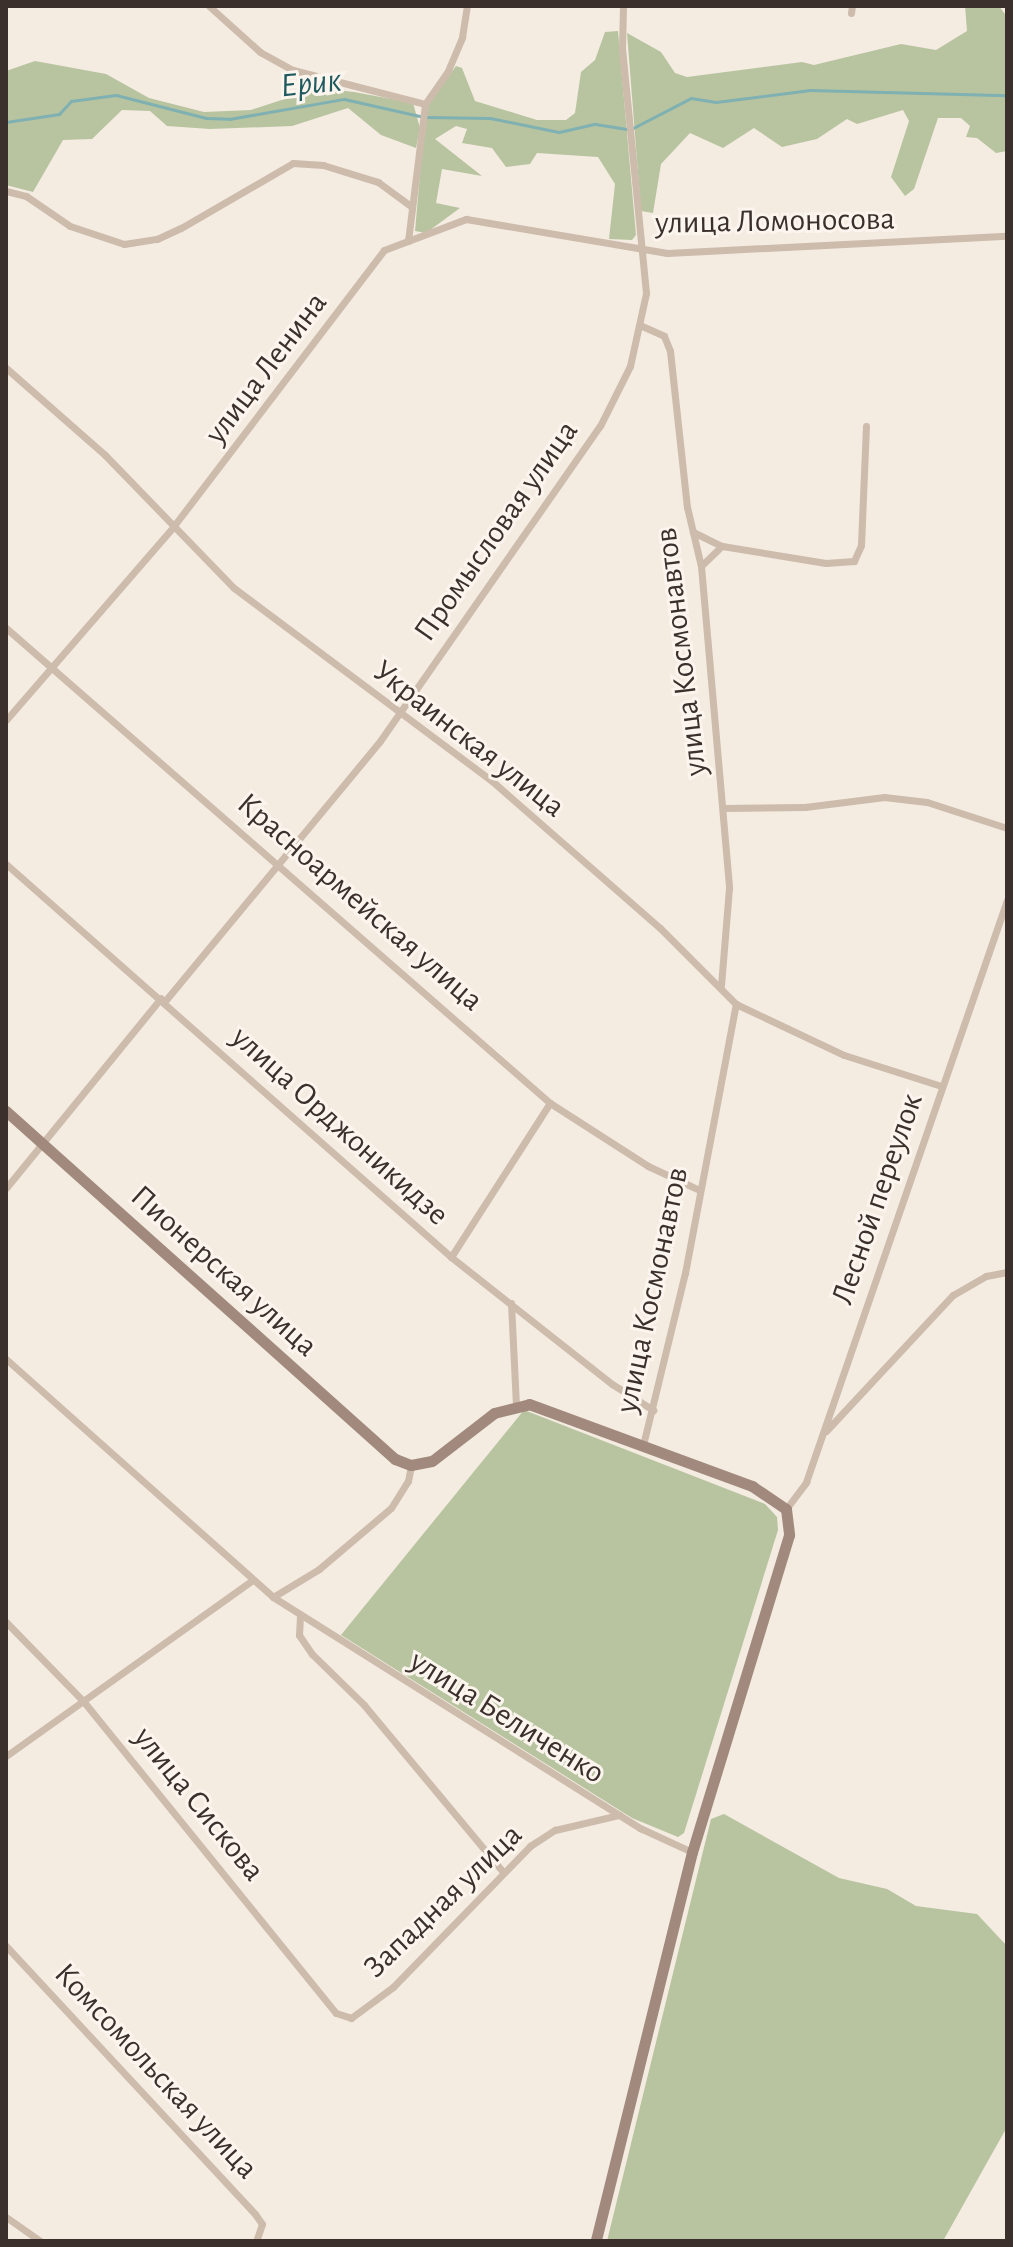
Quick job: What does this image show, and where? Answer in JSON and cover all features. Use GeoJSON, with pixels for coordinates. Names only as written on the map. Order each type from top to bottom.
{"type":"FeatureCollection","features":[{"type":"Feature","properties":{"kind":"street"},"geometry":{"type":"LineString","coordinates":[[209,6],[260,52],[293,70],[425,104]]}},
{"type":"Feature","properties":{"kind":"street"},"geometry":{"type":"LineString","coordinates":[[408,241],[425,104],[447,73],[462,37],[467,6]]}},
{"type":"Feature","properties":{"kind":"street","name":"Промысловая улица"},"geometry":{"type":"LineString","coordinates":[[6,1188],[280,864],[397,713],[600,426],[630,366],[642,326],[646,293],[622,48],[623,6]]}},
{"type":"Feature","properties":{"kind":"street"},"geometry":{"type":"LineString","coordinates":[[6,191],[26,196],[70,226],[124,244],[157,239],[181,228],[293,163],[323,165],[378,182],[412,207]]}},
{"type":"Feature","properties":{"kind":"street","name":"улица Ломоносова"},"geometry":{"type":"LineString","coordinates":[[408,241],[466,219],[642,249],[747,252],[1007,236]]}},
{"type":"Feature","properties":{"kind":"street","name":"улица Ленина"},"geometry":{"type":"LineString","coordinates":[[6,720],[173,527],[384,250],[408,241]]}},
{"type":"Feature","properties":{"kind":"street","name":"улица Космонавтов"},"geometry":{"type":"LineString","coordinates":[[642,326],[664,336],[670,351],[693,532],[701,566],[723,808],[729,940],[721,986]]}},
{"type":"Feature","properties":{"kind":"street","name":"Украинская улица"},"geometry":{"type":"LineString","coordinates":[[6,368],[105,455],[234,588],[397,713],[492,781],[721,986],[736,1004],[844,1055],[941,1086]]}},
{"type":"Feature","properties":{"kind":"street"},"geometry":{"type":"LineString","coordinates":[[693,532],[722,546],[826,563],[854,561],[861,545],[866,426]]}},
{"type":"Feature","properties":{"kind":"street"},"geometry":{"type":"LineString","coordinates":[[701,566],[722,546]]}},
{"type":"Feature","properties":{"kind":"street","name":"Красноармейская улица"},"geometry":{"type":"LineString","coordinates":[[6,628],[280,864],[550,1103],[648,1166],[697,1189]]}},
{"type":"Feature","properties":{"kind":"street"},"geometry":{"type":"LineString","coordinates":[[723,808],[805,807],[884,797],[927,802],[1007,828]]}},
{"type":"Feature","properties":{"kind":"street","name":"улица Орджоникидзе"},"geometry":{"type":"LineString","coordinates":[[6,864],[163,999],[451,1257],[612,1384],[653,1410]]}},
{"type":"Feature","properties":{"kind":"street","name":"Лесной переулок"},"geometry":{"type":"LineString","coordinates":[[786,1509],[802,1490],[822,1435],[1007,900]]}},
{"type":"Feature","properties":{"kind":"street","name":"улица Космонавтов"},"geometry":{"type":"LineString","coordinates":[[643,1445],[685,1273],[697,1189],[736,1004]]}},
{"type":"Feature","properties":{"kind":"street"},"geometry":{"type":"LineString","coordinates":[[451,1257],[550,1103]]}},
{"type":"Feature","properties":{"kind":"street","name":"Пионерская улица"},"geometry":{"type":"LineString","coordinates":[[6,1111],[395,1459],[411,1465]]}},
{"type":"Feature","properties":{"kind":"street"},"geometry":{"type":"LineString","coordinates":[[822,1435],[953,1295],[986,1276],[1007,1272]]}},
{"type":"Feature","properties":{"kind":"street"},"geometry":{"type":"LineString","coordinates":[[511,1303],[516,1405]]}},
{"type":"Feature","properties":{"kind":"street","name":"улица Беличенко"},"geometry":{"type":"LineString","coordinates":[[6,1359],[251,1581],[273,1597],[619,1815],[692,1852]]}},
{"type":"Feature","properties":{"kind":"street"},"geometry":{"type":"LineString","coordinates":[[273,1597],[319,1569],[391,1508],[408,1481],[411,1465],[432,1461],[494,1413],[516,1405],[544,1407],[752,1486],[786,1509],[789,1535],[692,1852],[596,2241]]}},
{"type":"Feature","properties":{"kind":"street"},"geometry":{"type":"LineString","coordinates":[[6,1756],[251,1581]]}},
{"type":"Feature","properties":{"kind":"street"},"geometry":{"type":"LineString","coordinates":[[300,1616],[299,1635],[312,1654],[364,1705],[503,1872]]}},
{"type":"Feature","properties":{"kind":"street","name":"улица Сискова"},"geometry":{"type":"LineString","coordinates":[[6,1622],[84,1702],[336,2013],[351,2018]]}},
{"type":"Feature","properties":{"kind":"street","name":"Западная улица"},"geometry":{"type":"LineString","coordinates":[[351,2018],[393,1987],[503,1872],[555,1830],[619,1815]]}},
{"type":"Feature","properties":{"kind":"street","name":"Комсомольская улица"},"geometry":{"type":"LineString","coordinates":[[6,1946],[247,2204],[262,2224],[258,2238]]}},
{"type":"Feature","properties":{"kind":"street"},"geometry":{"type":"LineString","coordinates":[[6,2217],[40,2241]]}},
{"type":"Feature","properties":{"kind":"green space"},"geometry":{"type":"Polygon","coordinates":[[[965,6],[999,6],[1007,17],[1007,151],[996,153],[977,138],[966,137],[970,126],[961,118],[938,118],[914,189],[905,196],[891,177],[909,121],[903,110],[857,124],[847,119],[817,139],[782,147],[754,128],[723,148],[690,133],[661,164],[653,213],[641,211],[627,33],[661,52],[675,73],[687,77],[802,62],[814,65],[901,44],[936,50],[967,31],[965,6]]]}},
{"type":"Feature","properties":{"kind":"green space"},"geometry":{"type":"Polygon","coordinates":[[[618,31],[636,235],[632,240],[609,239],[615,184],[598,157],[537,153],[530,164],[506,167],[492,148],[462,143],[467,129],[456,126],[435,139],[482,176],[442,169],[436,203],[460,208],[426,233],[415,231],[426,107],[456,66],[462,68],[475,101],[537,120],[566,120],[575,113],[581,72],[595,60],[605,32],[618,31]]]}},
{"type":"Feature","properties":{"kind":"green space"},"geometry":{"type":"Polygon","coordinates":[[[35,61],[106,74],[149,98],[204,112],[251,110],[318,88],[413,103],[420,128],[416,148],[381,135],[348,108],[292,126],[210,129],[167,126],[150,111],[122,110],[92,139],[63,140],[33,192],[6,185],[6,71],[35,61]]]}},
{"type":"Feature","properties":{"kind":"green space"},"geometry":{"type":"Polygon","coordinates":[[[524,1410],[765,1504],[777,1517],[778,1530],[684,1833],[678,1837],[632,1818],[341,1635],[524,1410]]]}},
{"type":"Feature","properties":{"kind":"green space"},"geometry":{"type":"Polygon","coordinates":[[[724,1814],[839,1878],[887,1889],[916,1906],[977,1914],[1007,1946],[1007,2127],[943,2241],[607,2241],[711,1819],[724,1814]]]}},
{"type":"Feature","properties":{"kind":"waterway","name":"Ерик"},"geometry":{"type":"LineString","coordinates":[[633,128],[691,98],[716,102],[810,90],[1007,95]]}},
{"type":"Feature","properties":{"kind":"waterway","name":"Ерик"},"geometry":{"type":"LineString","coordinates":[[6,122],[59,114],[71,101],[116,95],[206,118],[229,119],[344,99],[424,117],[490,118],[559,132],[595,124],[627,129]]}}]}
